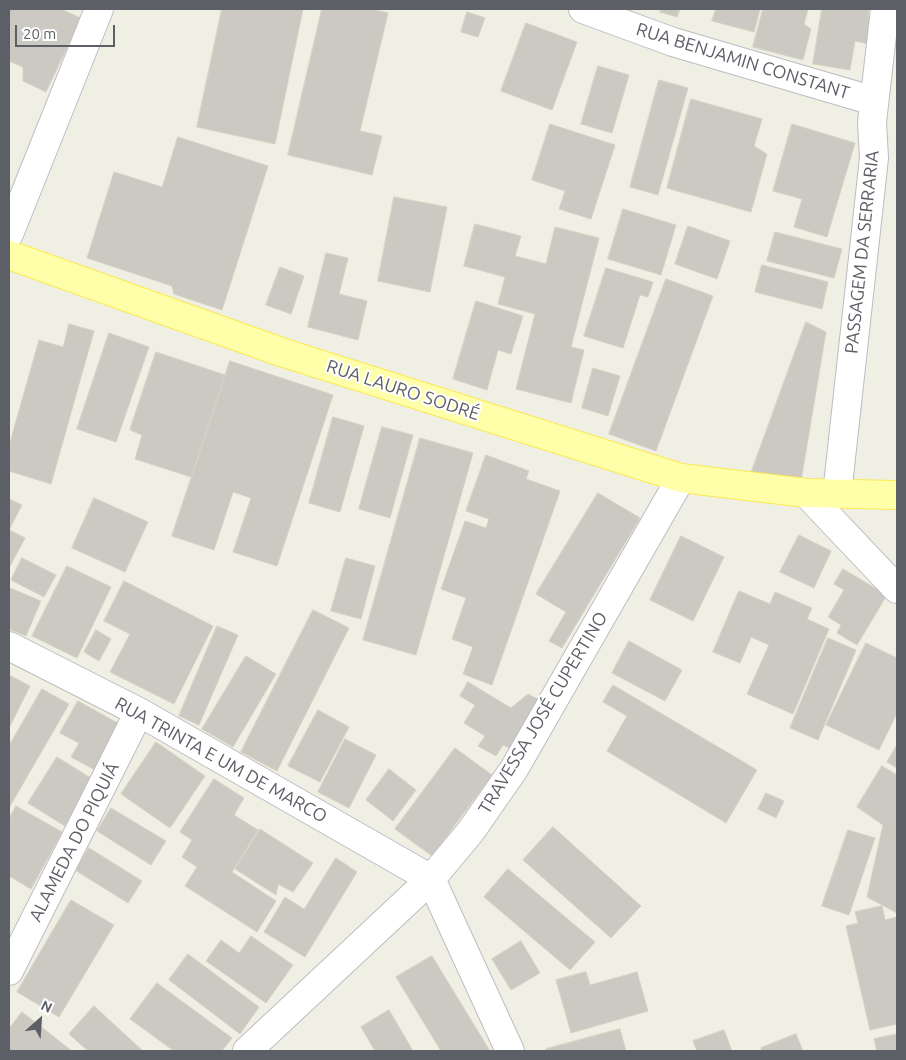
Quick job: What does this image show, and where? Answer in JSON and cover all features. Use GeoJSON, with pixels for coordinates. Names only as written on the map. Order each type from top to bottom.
{"type":"FeatureCollection","features":[{"type":"Feature","properties":{"kind":"main road","name":"RUA LAURO SODRÉ"},"geometry":{"type":"LineString","coordinates":[[9,255],[284,353],[681,478],[806,493],[897,495]]}},
{"type":"Feature","properties":{"kind":"street","name":"RUA BENJAMIN CONSTANT"},"geometry":{"type":"LineString","coordinates":[[584,9],[673,42],[874,102]]}},
{"type":"Feature","properties":{"kind":"street","name":"PASSAGEM DA SERRARIA"},"geometry":{"type":"LineString","coordinates":[[837,494],[874,158],[872,122],[885,9]]}},
{"type":"Feature","properties":{"kind":"street"},"geometry":{"type":"LineString","coordinates":[[9,234],[91,12]]}},
{"type":"Feature","properties":{"kind":"street","name":"TRAVESSA JOSÉ CUPERTINO"},"geometry":{"type":"LineString","coordinates":[[247,1051],[431,879],[471,831],[514,769],[681,478]]}},
{"type":"Feature","properties":{"kind":"street"},"geometry":{"type":"LineString","coordinates":[[806,493],[897,589]]}},
{"type":"Feature","properties":{"kind":"street","name":"RUA TRINTA E UM DE MARCO"},"geometry":{"type":"LineString","coordinates":[[9,646],[139,712],[431,879]]}},
{"type":"Feature","properties":{"kind":"street","name":"ALAMEDA DO PIQUIÁ"},"geometry":{"type":"LineString","coordinates":[[9,971],[139,712]]}},
{"type":"Feature","properties":{"kind":"street"},"geometry":{"type":"LineString","coordinates":[[431,879],[510,1051]]}},
{"type":"Feature","properties":{"kind":"building"},"geometry":{"type":"Polygon","coordinates":[[[9,9],[61,9],[81,18],[46,92],[23,81],[23,67],[9,61],[9,9]]]}},
{"type":"Feature","properties":{"kind":"building"},"geometry":{"type":"Polygon","coordinates":[[[222,9],[303,9],[275,144],[197,127],[222,9]]]}},
{"type":"Feature","properties":{"kind":"building"},"geometry":{"type":"Polygon","coordinates":[[[322,9],[370,9],[388,13],[360,131],[382,136],[372,175],[288,155],[322,9]]]}},
{"type":"Feature","properties":{"kind":"building"},"geometry":{"type":"Polygon","coordinates":[[[661,9],[680,9],[677,17],[660,12],[661,9]]]}},
{"type":"Feature","properties":{"kind":"building"},"geometry":{"type":"Polygon","coordinates":[[[716,9],[760,9],[754,32],[712,21],[716,9]]]}},
{"type":"Feature","properties":{"kind":"building"},"geometry":{"type":"Polygon","coordinates":[[[763,9],[808,9],[804,24],[811,29],[803,60],[753,47],[763,9]]]}},
{"type":"Feature","properties":{"kind":"building"},"geometry":{"type":"Polygon","coordinates":[[[822,9],[869,9],[868,17],[877,23],[873,45],[855,41],[850,70],[813,64],[822,9]]]}},
{"type":"Feature","properties":{"kind":"building"},"geometry":{"type":"Polygon","coordinates":[[[467,12],[485,18],[478,37],[461,32],[467,12]]]}},
{"type":"Feature","properties":{"kind":"building"},"geometry":{"type":"Polygon","coordinates":[[[526,23],[577,42],[552,110],[501,91],[526,23]]]}},
{"type":"Feature","properties":{"kind":"building"},"geometry":{"type":"Polygon","coordinates":[[[598,66],[629,75],[612,133],[581,124],[598,66]]]}},
{"type":"Feature","properties":{"kind":"building"},"geometry":{"type":"Polygon","coordinates":[[[659,80],[688,88],[658,195],[630,187],[659,80]]]}},
{"type":"Feature","properties":{"kind":"building"},"geometry":{"type":"Polygon","coordinates":[[[691,99],[762,119],[754,146],[767,154],[751,212],[667,188],[691,99]]]}},
{"type":"Feature","properties":{"kind":"building"},"geometry":{"type":"Polygon","coordinates":[[[550,124],[615,145],[591,219],[559,209],[565,191],[532,180],[550,124]]]}},
{"type":"Feature","properties":{"kind":"building"},"geometry":{"type":"Polygon","coordinates":[[[792,124],[855,143],[827,237],[794,227],[802,199],[773,191],[792,124]]]}},
{"type":"Feature","properties":{"kind":"building"},"geometry":{"type":"Polygon","coordinates":[[[178,137],[268,166],[222,310],[174,294],[172,286],[87,258],[114,172],[162,187],[178,137]]]}},
{"type":"Feature","properties":{"kind":"building"},"geometry":{"type":"Polygon","coordinates":[[[394,197],[447,207],[430,292],[378,281],[394,197]]]}},
{"type":"Feature","properties":{"kind":"building"},"geometry":{"type":"Polygon","coordinates":[[[623,209],[676,225],[661,275],[608,259],[623,209]]]}},
{"type":"Feature","properties":{"kind":"building"},"geometry":{"type":"Polygon","coordinates":[[[475,224],[521,236],[515,256],[546,264],[555,227],[599,238],[571,347],[584,350],[571,403],[516,389],[535,314],[498,304],[505,277],[464,266],[475,224]]]}},
{"type":"Feature","properties":{"kind":"building"},"geometry":{"type":"Polygon","coordinates":[[[688,226],[730,241],[717,279],[675,264],[688,226]]]}},
{"type":"Feature","properties":{"kind":"building"},"geometry":{"type":"Polygon","coordinates":[[[775,232],[842,249],[834,278],[767,261],[775,232]]]}},
{"type":"Feature","properties":{"kind":"building"},"geometry":{"type":"Polygon","coordinates":[[[326,253],[348,258],[339,294],[367,301],[358,340],[308,327],[326,253]]]}},
{"type":"Feature","properties":{"kind":"building"},"geometry":{"type":"Polygon","coordinates":[[[762,265],[828,282],[822,309],[755,292],[762,265]]]}},
{"type":"Feature","properties":{"kind":"building"},"geometry":{"type":"Polygon","coordinates":[[[280,267],[304,276],[291,314],[266,305],[280,267]]]}},
{"type":"Feature","properties":{"kind":"building"},"geometry":{"type":"Polygon","coordinates":[[[606,268],[653,282],[648,297],[640,295],[623,348],[584,336],[606,268]]]}},
{"type":"Feature","properties":{"kind":"building"},"geometry":{"type":"Polygon","coordinates":[[[666,279],[713,296],[656,451],[609,434],[666,279]]]}},
{"type":"Feature","properties":{"kind":"building"},"geometry":{"type":"Polygon","coordinates":[[[476,301],[523,316],[511,354],[498,350],[487,390],[453,379],[476,301]]]}},
{"type":"Feature","properties":{"kind":"building"},"geometry":{"type":"Polygon","coordinates":[[[806,322],[826,332],[801,481],[750,476],[806,322]]]}},
{"type":"Feature","properties":{"kind":"building"},"geometry":{"type":"Polygon","coordinates":[[[69,324],[94,331],[51,484],[9,471],[9,446],[39,340],[63,347],[69,324]]]}},
{"type":"Feature","properties":{"kind":"building"},"geometry":{"type":"Polygon","coordinates":[[[109,333],[149,347],[116,442],[77,429],[109,333]]]}},
{"type":"Feature","properties":{"kind":"building"},"geometry":{"type":"Polygon","coordinates":[[[156,352],[225,375],[191,477],[135,459],[142,435],[130,430],[156,352]]]}},
{"type":"Feature","properties":{"kind":"building"},"geometry":{"type":"Polygon","coordinates":[[[230,361],[333,395],[277,566],[233,552],[251,498],[233,492],[214,550],[172,536],[230,361]]]}},
{"type":"Feature","properties":{"kind":"building"},"geometry":{"type":"Polygon","coordinates":[[[593,368],[620,376],[608,416],[582,408],[593,368]]]}},
{"type":"Feature","properties":{"kind":"building"},"geometry":{"type":"Polygon","coordinates":[[[333,417],[364,426],[340,512],[309,503],[333,417]]]}},
{"type":"Feature","properties":{"kind":"building"},"geometry":{"type":"Polygon","coordinates":[[[382,427],[413,435],[390,518],[359,509],[382,427]]]}},
{"type":"Feature","properties":{"kind":"building"},"geometry":{"type":"Polygon","coordinates":[[[420,438],[473,453],[416,655],[363,640],[420,438]]]}},
{"type":"Feature","properties":{"kind":"building"},"geometry":{"type":"Polygon","coordinates":[[[486,455],[529,471],[526,479],[560,491],[492,685],[463,674],[473,647],[452,639],[466,598],[441,589],[465,521],[486,528],[489,519],[466,511],[486,455]]]}},
{"type":"Feature","properties":{"kind":"building"},"geometry":{"type":"Polygon","coordinates":[[[598,493],[640,518],[562,648],[549,641],[566,612],[536,594],[598,493]]]}},
{"type":"Feature","properties":{"kind":"building"},"geometry":{"type":"Polygon","coordinates":[[[94,498],[148,522],[125,572],[72,548],[94,498]]]}},
{"type":"Feature","properties":{"kind":"building"},"geometry":{"type":"Polygon","coordinates":[[[9,499],[22,505],[9,530],[9,499]]]}},
{"type":"Feature","properties":{"kind":"building"},"geometry":{"type":"Polygon","coordinates":[[[9,530],[25,538],[9,568],[9,530]]]}},
{"type":"Feature","properties":{"kind":"building"},"geometry":{"type":"Polygon","coordinates":[[[799,535],[831,551],[814,588],[780,572],[799,535]]]}},
{"type":"Feature","properties":{"kind":"building"},"geometry":{"type":"Polygon","coordinates":[[[681,536],[724,557],[693,621],[650,600],[681,536]]]}},
{"type":"Feature","properties":{"kind":"building"},"geometry":{"type":"Polygon","coordinates":[[[22,558],[56,575],[44,597],[11,580],[22,558]]]}},
{"type":"Feature","properties":{"kind":"building"},"geometry":{"type":"Polygon","coordinates":[[[346,558],[375,566],[361,619],[331,611],[346,558]]]}},
{"type":"Feature","properties":{"kind":"building"},"geometry":{"type":"Polygon","coordinates":[[[67,566],[111,587],[77,658],[32,636],[67,566]]]}},
{"type":"Feature","properties":{"kind":"building"},"geometry":{"type":"Polygon","coordinates":[[[843,569],[887,595],[857,645],[837,633],[841,625],[828,617],[844,590],[834,584],[843,569]]]}},
{"type":"Feature","properties":{"kind":"building"},"geometry":{"type":"Polygon","coordinates":[[[124,581],[213,626],[174,704],[110,672],[130,634],[104,621],[124,581]]]}},
{"type":"Feature","properties":{"kind":"building"},"geometry":{"type":"Polygon","coordinates":[[[10,588],[41,601],[26,636],[9,629],[10,588]]]}},
{"type":"Feature","properties":{"kind":"building"},"geometry":{"type":"Polygon","coordinates":[[[739,591],[770,604],[775,592],[812,608],[807,619],[829,629],[793,714],[747,694],[769,645],[751,637],[740,663],[713,652],[739,591]]]}},
{"type":"Feature","properties":{"kind":"building"},"geometry":{"type":"Polygon","coordinates":[[[313,610],[349,628],[277,771],[241,752],[313,610]]]}},
{"type":"Feature","properties":{"kind":"building"},"geometry":{"type":"Polygon","coordinates":[[[217,626],[238,635],[199,725],[179,716],[217,626]]]}},
{"type":"Feature","properties":{"kind":"building"},"geometry":{"type":"Polygon","coordinates":[[[96,630],[111,639],[99,661],[84,652],[96,630]]]}},
{"type":"Feature","properties":{"kind":"building"},"geometry":{"type":"Polygon","coordinates":[[[828,638],[856,650],[818,740],[790,728],[828,638]]]}},
{"type":"Feature","properties":{"kind":"building"},"geometry":{"type":"Polygon","coordinates":[[[629,641],[682,670],[665,701],[612,673],[629,641]]]}},
{"type":"Feature","properties":{"kind":"building"},"geometry":{"type":"Polygon","coordinates":[[[866,643],[897,658],[897,713],[879,750],[826,725],[866,643]]]}},
{"type":"Feature","properties":{"kind":"building"},"geometry":{"type":"Polygon","coordinates":[[[246,656],[276,674],[233,747],[202,729],[246,656]]]}},
{"type":"Feature","properties":{"kind":"building"},"geometry":{"type":"Polygon","coordinates":[[[9,675],[30,686],[9,728],[9,675]]]}},
{"type":"Feature","properties":{"kind":"building"},"geometry":{"type":"Polygon","coordinates":[[[468,682],[511,708],[528,694],[541,701],[513,750],[503,745],[496,756],[478,746],[485,736],[464,723],[475,705],[460,696],[468,682]]]}},
{"type":"Feature","properties":{"kind":"building"},"geometry":{"type":"Polygon","coordinates":[[[613,685],[757,770],[726,823],[607,751],[627,716],[603,702],[613,685]]]}},
{"type":"Feature","properties":{"kind":"building"},"geometry":{"type":"Polygon","coordinates":[[[42,689],[69,704],[9,808],[9,746],[42,689]]]}},
{"type":"Feature","properties":{"kind":"building"},"geometry":{"type":"Polygon","coordinates":[[[78,701],[123,726],[97,771],[71,757],[79,743],[60,733],[78,701]]]}},
{"type":"Feature","properties":{"kind":"building"},"geometry":{"type":"Polygon","coordinates":[[[318,710],[349,727],[320,782],[288,766],[318,710]]]}},
{"type":"Feature","properties":{"kind":"building"},"geometry":{"type":"Polygon","coordinates":[[[345,739],[376,755],[349,808],[318,792],[345,739]]]}},
{"type":"Feature","properties":{"kind":"building"},"geometry":{"type":"Polygon","coordinates":[[[156,742],[205,776],[170,828],[121,794],[156,742]]]}},
{"type":"Feature","properties":{"kind":"building"},"geometry":{"type":"Polygon","coordinates":[[[897,745],[897,768],[887,762],[897,745]]]}},
{"type":"Feature","properties":{"kind":"building"},"geometry":{"type":"Polygon","coordinates":[[[455,748],[492,775],[432,856],[395,829],[455,748]]]}},
{"type":"Feature","properties":{"kind":"building"},"geometry":{"type":"Polygon","coordinates":[[[57,757],[94,780],[65,826],[28,803],[57,757]]]}},
{"type":"Feature","properties":{"kind":"building"},"geometry":{"type":"Polygon","coordinates":[[[882,766],[897,775],[897,913],[867,897],[883,825],[857,807],[882,766]]]}},
{"type":"Feature","properties":{"kind":"building"},"geometry":{"type":"Polygon","coordinates":[[[389,769],[416,790],[393,821],[366,800],[389,769]]]}},
{"type":"Feature","properties":{"kind":"building"},"geometry":{"type":"Polygon","coordinates":[[[214,779],[244,798],[234,815],[258,830],[232,872],[276,901],[257,932],[185,886],[197,867],[182,857],[192,840],[180,832],[214,779]]]}},
{"type":"Feature","properties":{"kind":"building"},"geometry":{"type":"Polygon","coordinates":[[[766,793],[784,801],[776,818],[758,809],[766,793]]]}},
{"type":"Feature","properties":{"kind":"building"},"geometry":{"type":"Polygon","coordinates":[[[16,806],[62,832],[31,889],[9,876],[9,819],[16,806]]]}},
{"type":"Feature","properties":{"kind":"building"},"geometry":{"type":"Polygon","coordinates":[[[111,808],[166,841],[151,865],[97,831],[111,808]]]}},
{"type":"Feature","properties":{"kind":"building"},"geometry":{"type":"Polygon","coordinates":[[[553,827],[641,906],[611,938],[523,860],[553,827]]]}},
{"type":"Feature","properties":{"kind":"building"},"geometry":{"type":"Polygon","coordinates":[[[260,829],[313,863],[293,892],[278,884],[276,895],[235,869],[260,829]]]}},
{"type":"Feature","properties":{"kind":"building"},"geometry":{"type":"Polygon","coordinates":[[[848,830],[875,838],[849,915],[822,906],[848,830]]]}},
{"type":"Feature","properties":{"kind":"building"},"geometry":{"type":"Polygon","coordinates":[[[89,848],[142,881],[128,903],[75,870],[89,848]]]}},
{"type":"Feature","properties":{"kind":"building"},"geometry":{"type":"Polygon","coordinates":[[[336,858],[357,872],[305,957],[264,932],[285,897],[304,909],[336,858]]]}},
{"type":"Feature","properties":{"kind":"building"},"geometry":{"type":"Polygon","coordinates":[[[508,869],[595,942],[570,970],[484,897],[508,869]]]}},
{"type":"Feature","properties":{"kind":"building"},"geometry":{"type":"Polygon","coordinates":[[[71,900],[114,925],[59,1017],[17,992],[71,900]]]}},
{"type":"Feature","properties":{"kind":"building"},"geometry":{"type":"Polygon","coordinates":[[[882,906],[885,920],[897,917],[897,1024],[870,1030],[846,926],[858,923],[855,912],[882,906]]]}},
{"type":"Feature","properties":{"kind":"building"},"geometry":{"type":"Polygon","coordinates":[[[251,936],[293,965],[266,1003],[206,961],[221,940],[239,953],[251,936]]]}},
{"type":"Feature","properties":{"kind":"building"},"geometry":{"type":"Polygon","coordinates":[[[521,941],[540,973],[511,990],[492,959],[521,941]]]}},
{"type":"Feature","properties":{"kind":"building"},"geometry":{"type":"Polygon","coordinates":[[[188,954],[259,1007],[240,1034],[169,980],[188,954]]]}},
{"type":"Feature","properties":{"kind":"building"},"geometry":{"type":"Polygon","coordinates":[[[432,956],[490,1051],[441,1051],[396,977],[432,956]]]}},
{"type":"Feature","properties":{"kind":"building"},"geometry":{"type":"Polygon","coordinates":[[[586,972],[590,985],[637,972],[648,1011],[571,1033],[556,980],[586,972]]]}},
{"type":"Feature","properties":{"kind":"building"},"geometry":{"type":"Polygon","coordinates":[[[157,983],[232,1038],[222,1051],[174,1051],[130,1019],[157,983]]]}},
{"type":"Feature","properties":{"kind":"building"},"geometry":{"type":"Polygon","coordinates":[[[94,1006],[143,1051],[88,1051],[69,1034],[94,1006]]]}},
{"type":"Feature","properties":{"kind":"building"},"geometry":{"type":"Polygon","coordinates":[[[389,1010],[413,1051],[375,1051],[361,1027],[389,1010]]]}},
{"type":"Feature","properties":{"kind":"building"},"geometry":{"type":"Polygon","coordinates":[[[22,1012],[72,1051],[9,1051],[9,1029],[22,1012]]]}},
{"type":"Feature","properties":{"kind":"building"},"geometry":{"type":"Polygon","coordinates":[[[620,1029],[626,1051],[547,1051],[546,1049],[620,1029]]]}},
{"type":"Feature","properties":{"kind":"building"},"geometry":{"type":"Polygon","coordinates":[[[724,1030],[732,1051],[697,1051],[693,1041],[724,1030]]]}},
{"type":"Feature","properties":{"kind":"building"},"geometry":{"type":"Polygon","coordinates":[[[796,1034],[803,1051],[762,1051],[761,1048],[796,1034]]]}},
{"type":"Feature","properties":{"kind":"building"},"geometry":{"type":"Polygon","coordinates":[[[897,1034],[897,1051],[877,1051],[874,1039],[897,1034]]]}}]}
